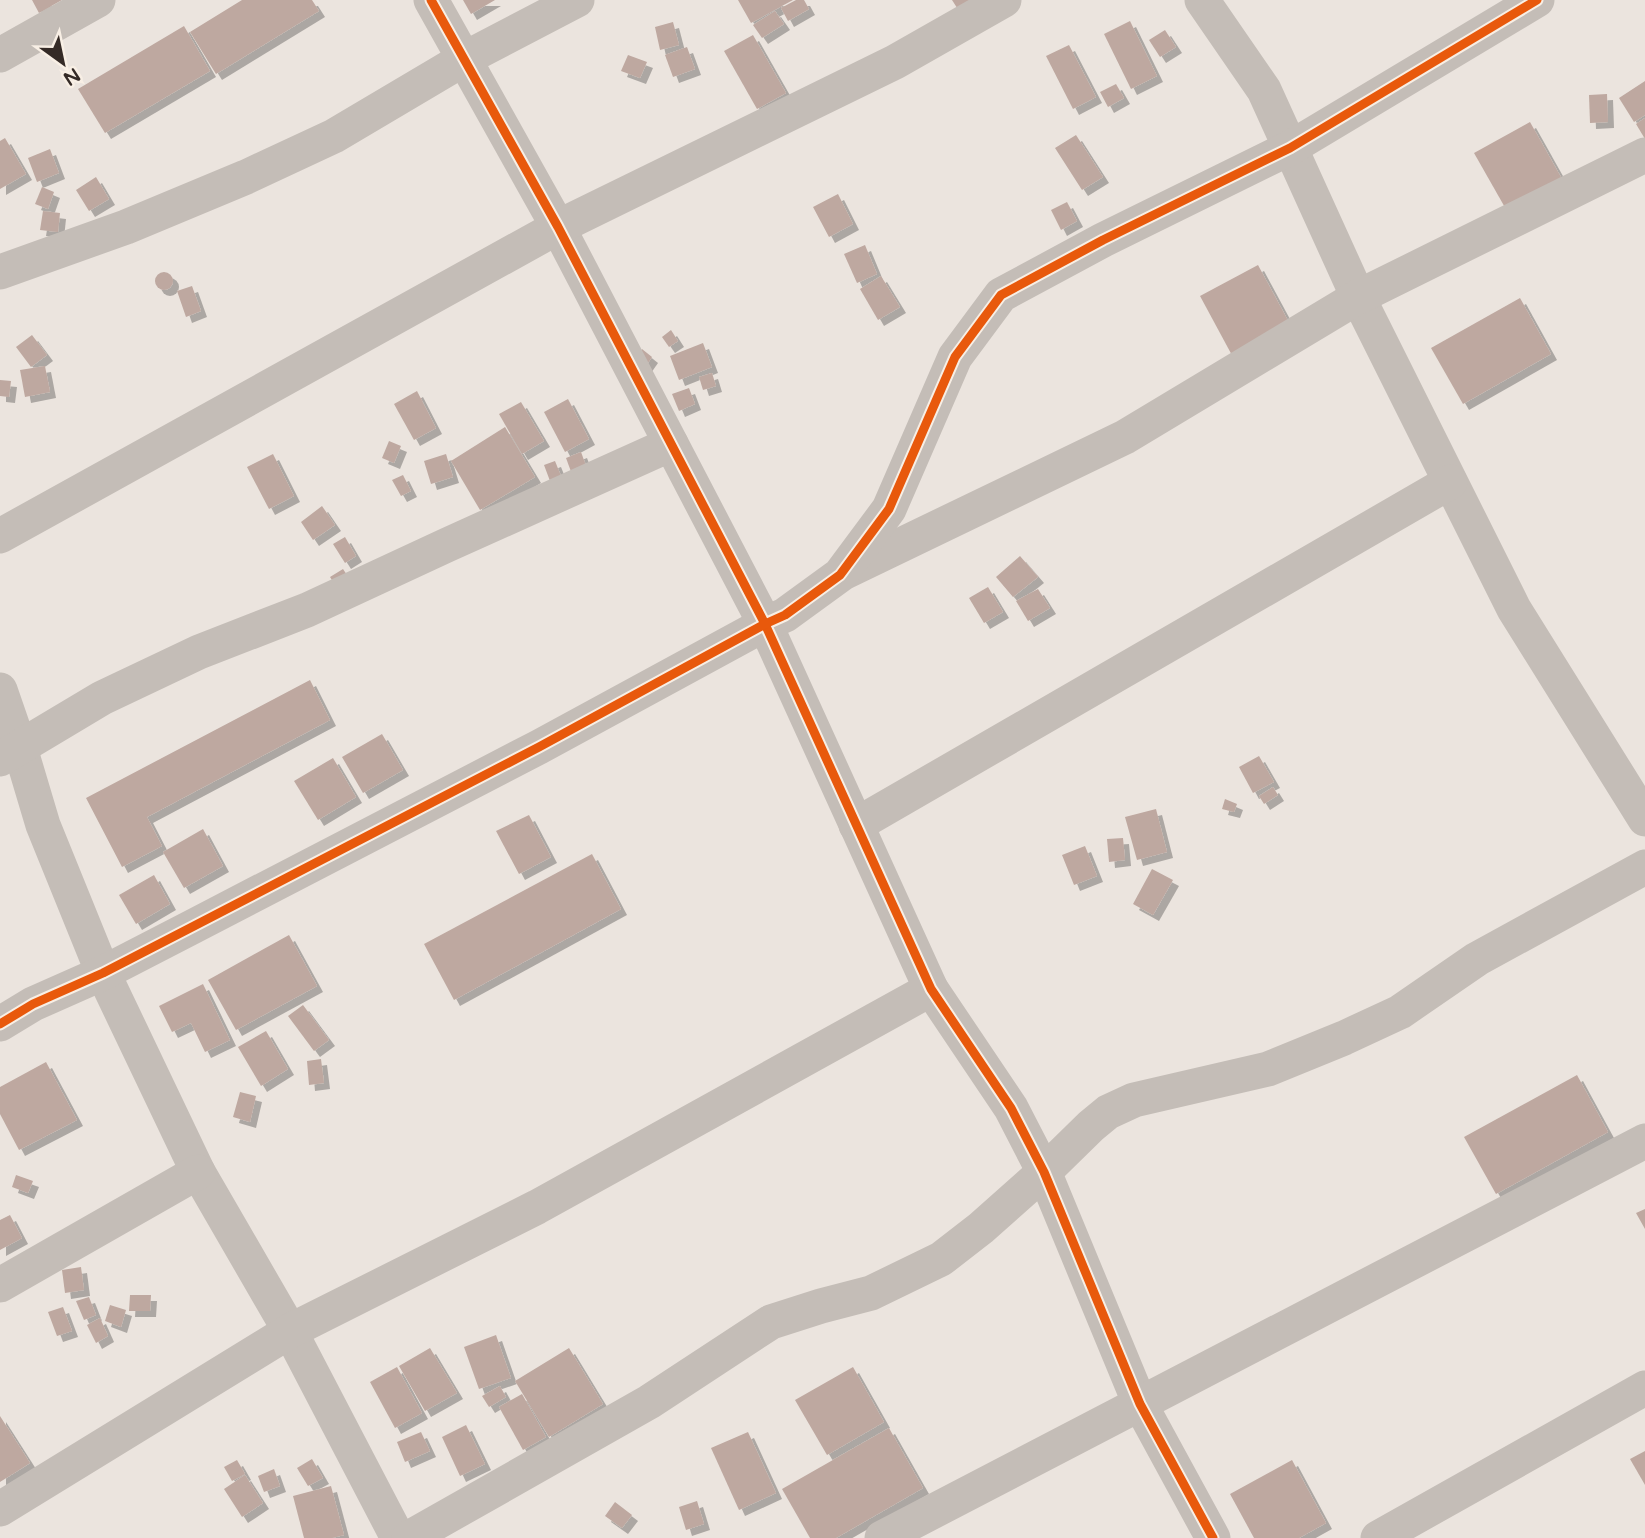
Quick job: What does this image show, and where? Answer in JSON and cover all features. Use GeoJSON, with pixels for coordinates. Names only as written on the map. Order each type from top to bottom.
{"type":"FeatureCollection","features":[{"type":"Feature","properties":{"kind":"street"},"geometry":{"type":"LineString","coordinates":[[0,55],[98,0]]}},
{"type":"Feature","properties":{"kind":"street"},"geometry":{"type":"LineString","coordinates":[[431,0],[558,227],[765,624],[931,989],[1011,1108],[1044,1172],[1140,1404],[1213,1538]]}},
{"type":"Feature","properties":{"kind":"street"},"geometry":{"type":"LineString","coordinates":[[0,272],[126,227],[246,177],[334,136],[464,59],[577,0]]}},
{"type":"Feature","properties":{"kind":"street"},"geometry":{"type":"LineString","coordinates":[[0,536],[558,227],[895,62],[1004,0]]}},
{"type":"Feature","properties":{"kind":"street"},"geometry":{"type":"LineString","coordinates":[[1202,0],[1264,90],[1358,297],[1514,609],[1645,819]]}},
{"type":"Feature","properties":{"kind":"street"},"geometry":{"type":"LineString","coordinates":[[840,575],[889,509],[955,357],[1001,295],[1103,240],[1290,148],[1537,0]]}},
{"type":"Feature","properties":{"kind":"street"},"geometry":{"type":"LineString","coordinates":[[0,1024],[33,1004],[103,973],[539,747],[785,615],[840,575],[1125,437],[1358,297],[1645,155]]}},
{"type":"Feature","properties":{"kind":"street"},"geometry":{"type":"LineString","coordinates":[[10,754],[102,698],[199,652],[307,610],[671,444]]}},
{"type":"Feature","properties":{"kind":"street"},"geometry":{"type":"LineString","coordinates":[[856,825],[1450,482]]}},
{"type":"Feature","properties":{"kind":"street"},"geometry":{"type":"LineString","coordinates":[[0,690],[10,754],[43,825],[103,973],[198,1172],[289,1331],[398,1538]]}},
{"type":"Feature","properties":{"kind":"street"},"geometry":{"type":"LineString","coordinates":[[409,1538],[649,1402],[771,1322],[871,1293],[941,1259],[981,1228],[1108,1112],[1134,1100],[1268,1069],[1344,1038],[1400,1012],[1477,959],[1645,867]]}},
{"type":"Feature","properties":{"kind":"street"},"geometry":{"type":"LineString","coordinates":[[0,1509],[289,1331],[537,1207],[931,989]]}},
{"type":"Feature","properties":{"kind":"street"},"geometry":{"type":"LineString","coordinates":[[882,1538],[1645,1141]]}},
{"type":"Feature","properties":{"kind":"street"},"geometry":{"type":"LineString","coordinates":[[0,1285],[198,1172]]}},
{"type":"Feature","properties":{"kind":"street"},"geometry":{"type":"LineString","coordinates":[[1378,1538],[1645,1388]]}},
{"type":"Feature","properties":{"kind":"building"},"geometry":{"type":"Polygon","coordinates":[[[32,0],[62,0],[39,13],[32,0]]]}},
{"type":"Feature","properties":{"kind":"building"},"geometry":{"type":"Polygon","coordinates":[[[242,0],[312,0],[319,11],[216,74],[190,32],[242,0]]]}},
{"type":"Feature","properties":{"kind":"building"},"geometry":{"type":"Polygon","coordinates":[[[463,0],[495,0],[471,14],[463,0]]]}},
{"type":"Feature","properties":{"kind":"building"},"geometry":{"type":"Polygon","coordinates":[[[738,0],[793,0],[751,23],[738,0]]]}},
{"type":"Feature","properties":{"kind":"building"},"geometry":{"type":"Polygon","coordinates":[[[796,0],[804,0],[809,9],[788,21],[781,8],[796,0]]]}},
{"type":"Feature","properties":{"kind":"building"},"geometry":{"type":"Polygon","coordinates":[[[952,0],[983,0],[961,14],[952,0]]]}},
{"type":"Feature","properties":{"kind":"building"},"geometry":{"type":"Polygon","coordinates":[[[775,11],[784,24],[762,38],[753,25],[775,11]]]}},
{"type":"Feature","properties":{"kind":"building"},"geometry":{"type":"Polygon","coordinates":[[[1130,21],[1157,76],[1131,89],[1104,34],[1130,21]]]}},
{"type":"Feature","properties":{"kind":"building"},"geometry":{"type":"Polygon","coordinates":[[[673,22],[679,45],[660,50],[655,27],[673,22]]]}},
{"type":"Feature","properties":{"kind":"building"},"geometry":{"type":"Polygon","coordinates":[[[184,26],[210,71],[105,133],[78,89],[184,26]]]}},
{"type":"Feature","properties":{"kind":"building"},"geometry":{"type":"Polygon","coordinates":[[[1165,30],[1176,47],[1160,57],[1149,40],[1165,30]]]}},
{"type":"Feature","properties":{"kind":"building"},"geometry":{"type":"Polygon","coordinates":[[[753,35],[786,93],[757,109],[724,51],[753,35]]]}},
{"type":"Feature","properties":{"kind":"building"},"geometry":{"type":"Polygon","coordinates":[[[1069,45],[1096,97],[1073,109],[1046,56],[1069,45]]]}},
{"type":"Feature","properties":{"kind":"building"},"geometry":{"type":"Polygon","coordinates":[[[687,47],[695,69],[673,77],[665,55],[687,47]]]}},
{"type":"Feature","properties":{"kind":"building"},"geometry":{"type":"Polygon","coordinates":[[[628,55],[647,62],[640,78],[621,71],[628,55]]]}},
{"type":"Feature","properties":{"kind":"building"},"geometry":{"type":"Polygon","coordinates":[[[1645,81],[1645,115],[1634,122],[1619,98],[1645,81]]]}},
{"type":"Feature","properties":{"kind":"building"},"geometry":{"type":"Polygon","coordinates":[[[1116,84],[1124,98],[1108,107],[1100,92],[1116,84]]]}},
{"type":"Feature","properties":{"kind":"building"},"geometry":{"type":"Polygon","coordinates":[[[1607,94],[1608,122],[1590,123],[1589,95],[1607,94]]]}},
{"type":"Feature","properties":{"kind":"building"},"geometry":{"type":"Polygon","coordinates":[[[1645,118],[1645,139],[1636,124],[1645,118]]]}},
{"type":"Feature","properties":{"kind":"building"},"geometry":{"type":"Polygon","coordinates":[[[1530,122],[1562,179],[1507,211],[1474,153],[1530,122]]]}},
{"type":"Feature","properties":{"kind":"building"},"geometry":{"type":"Polygon","coordinates":[[[1076,135],[1103,177],[1082,190],[1055,148],[1076,135]]]}},
{"type":"Feature","properties":{"kind":"building"},"geometry":{"type":"Polygon","coordinates":[[[5,138],[26,174],[0,189],[0,141],[5,138]]]}},
{"type":"Feature","properties":{"kind":"building"},"geometry":{"type":"Polygon","coordinates":[[[50,149],[59,173],[37,182],[28,158],[50,149]]]}},
{"type":"Feature","properties":{"kind":"building"},"geometry":{"type":"Polygon","coordinates":[[[96,177],[109,199],[89,211],[76,190],[96,177]]]}},
{"type":"Feature","properties":{"kind":"building"},"geometry":{"type":"Polygon","coordinates":[[[42,187],[54,192],[48,209],[35,204],[42,187]]]}},
{"type":"Feature","properties":{"kind":"building"},"geometry":{"type":"Polygon","coordinates":[[[838,194],[853,224],[829,237],[813,207],[838,194]]]}},
{"type":"Feature","properties":{"kind":"building"},"geometry":{"type":"Polygon","coordinates":[[[1067,202],[1077,221],[1061,230],[1051,210],[1067,202]]]}},
{"type":"Feature","properties":{"kind":"building"},"geometry":{"type":"Polygon","coordinates":[[[43,211],[60,213],[58,232],[40,230],[43,211]]]}},
{"type":"Feature","properties":{"kind":"building"},"geometry":{"type":"Polygon","coordinates":[[[865,245],[877,274],[857,283],[844,254],[865,245]]]}},
{"type":"Feature","properties":{"kind":"building"},"geometry":{"type":"Polygon","coordinates":[[[1258,265],[1292,328],[1234,359],[1200,296],[1258,265]]]}},
{"type":"Feature","properties":{"kind":"building"},"geometry":{"type":"Polygon","coordinates":[[[160,272],[168,272],[173,281],[171,288],[160,290],[155,285],[155,277],[160,272]]]}},
{"type":"Feature","properties":{"kind":"building"},"geometry":{"type":"Polygon","coordinates":[[[881,276],[900,307],[878,320],[860,289],[881,276]]]}},
{"type":"Feature","properties":{"kind":"building"},"geometry":{"type":"Polygon","coordinates":[[[192,286],[201,311],[186,317],[177,291],[192,286]]]}},
{"type":"Feature","properties":{"kind":"building"},"geometry":{"type":"Polygon","coordinates":[[[1520,298],[1551,354],[1463,404],[1431,348],[1520,298]]]}},
{"type":"Feature","properties":{"kind":"building"},"geometry":{"type":"Polygon","coordinates":[[[671,330],[678,341],[669,347],[662,337],[671,330]]]}},
{"type":"Feature","properties":{"kind":"building"},"geometry":{"type":"Polygon","coordinates":[[[32,335],[47,355],[31,367],[16,347],[32,335]]]}},
{"type":"Feature","properties":{"kind":"building"},"geometry":{"type":"Polygon","coordinates":[[[703,343],[712,367],[679,380],[670,356],[703,343]]]}},
{"type":"Feature","properties":{"kind":"building"},"geometry":{"type":"Polygon","coordinates":[[[642,349],[652,357],[645,367],[635,359],[642,349]]]}},
{"type":"Feature","properties":{"kind":"building"},"geometry":{"type":"Polygon","coordinates":[[[45,366],[50,392],[25,397],[20,370],[45,366]]]}},
{"type":"Feature","properties":{"kind":"building"},"geometry":{"type":"Polygon","coordinates":[[[712,373],[716,386],[703,390],[699,377],[712,373]]]}},
{"type":"Feature","properties":{"kind":"building"},"geometry":{"type":"Polygon","coordinates":[[[0,380],[11,381],[9,397],[0,396],[0,380]]]}},
{"type":"Feature","properties":{"kind":"building"},"geometry":{"type":"Polygon","coordinates":[[[689,388],[695,404],[679,411],[672,394],[689,388]]]}},
{"type":"Feature","properties":{"kind":"building"},"geometry":{"type":"Polygon","coordinates":[[[417,391],[436,428],[414,440],[394,404],[417,391]]]}},
{"type":"Feature","properties":{"kind":"building"},"geometry":{"type":"Polygon","coordinates":[[[568,399],[589,439],[565,452],[544,412],[568,399]]]}},
{"type":"Feature","properties":{"kind":"building"},"geometry":{"type":"Polygon","coordinates":[[[521,402],[544,441],[522,454],[499,414],[521,402]]]}},
{"type":"Feature","properties":{"kind":"building"},"geometry":{"type":"Polygon","coordinates":[[[505,427],[535,477],[480,510],[451,461],[505,427]]]}},
{"type":"Feature","properties":{"kind":"building"},"geometry":{"type":"Polygon","coordinates":[[[389,441],[401,446],[394,463],[382,458],[389,441]]]}},
{"type":"Feature","properties":{"kind":"building"},"geometry":{"type":"Polygon","coordinates":[[[581,452],[588,471],[573,477],[566,458],[581,452]]]}},
{"type":"Feature","properties":{"kind":"building"},"geometry":{"type":"Polygon","coordinates":[[[273,454],[294,496],[269,509],[247,467],[273,454]]]}},
{"type":"Feature","properties":{"kind":"building"},"geometry":{"type":"Polygon","coordinates":[[[446,454],[453,477],[431,484],[424,461],[446,454]]]}},
{"type":"Feature","properties":{"kind":"building"},"geometry":{"type":"Polygon","coordinates":[[[555,461],[561,476],[550,481],[544,465],[555,461]]]}},
{"type":"Feature","properties":{"kind":"building"},"geometry":{"type":"Polygon","coordinates":[[[403,475],[411,491],[401,496],[392,480],[403,475]]]}},
{"type":"Feature","properties":{"kind":"building"},"geometry":{"type":"Polygon","coordinates":[[[322,506],[335,525],[313,540],[301,522],[322,506]]]}},
{"type":"Feature","properties":{"kind":"building"},"geometry":{"type":"Polygon","coordinates":[[[345,537],[356,556],[345,563],[333,544],[345,537]]]}},
{"type":"Feature","properties":{"kind":"building"},"geometry":{"type":"Polygon","coordinates":[[[1020,556],[1038,577],[1013,597],[996,577],[1020,556]]]}},
{"type":"Feature","properties":{"kind":"building"},"geometry":{"type":"Polygon","coordinates":[[[343,569],[351,581],[338,590],[330,577],[343,569]]]}},
{"type":"Feature","properties":{"kind":"building"},"geometry":{"type":"Polygon","coordinates":[[[988,587],[1003,612],[984,623],[969,598],[988,587]]]}},
{"type":"Feature","properties":{"kind":"building"},"geometry":{"type":"Polygon","coordinates":[[[1038,589],[1050,608],[1028,621],[1016,601],[1038,589]]]}},
{"type":"Feature","properties":{"kind":"building"},"geometry":{"type":"Polygon","coordinates":[[[310,680],[330,720],[147,817],[162,846],[122,867],[86,798],[310,680]]]}},
{"type":"Feature","properties":{"kind":"building"},"geometry":{"type":"Polygon","coordinates":[[[382,734],[403,770],[363,793],[342,757],[382,734]]]}},
{"type":"Feature","properties":{"kind":"building"},"geometry":{"type":"Polygon","coordinates":[[[1259,756],[1274,782],[1253,793],[1239,767],[1259,756]]]}},
{"type":"Feature","properties":{"kind":"building"},"geometry":{"type":"Polygon","coordinates":[[[333,758],[356,797],[318,820],[294,781],[333,758]]]}},
{"type":"Feature","properties":{"kind":"building"},"geometry":{"type":"Polygon","coordinates":[[[1273,787],[1278,795],[1264,804],[1259,796],[1273,787]]]}},
{"type":"Feature","properties":{"kind":"building"},"geometry":{"type":"Polygon","coordinates":[[[1225,799],[1237,804],[1234,812],[1222,809],[1225,799]]]}},
{"type":"Feature","properties":{"kind":"building"},"geometry":{"type":"Polygon","coordinates":[[[1156,809],[1167,852],[1137,860],[1125,817],[1156,809]]]}},
{"type":"Feature","properties":{"kind":"building"},"geometry":{"type":"Polygon","coordinates":[[[529,815],[551,857],[519,874],[496,831],[529,815]]]}},
{"type":"Feature","properties":{"kind":"building"},"geometry":{"type":"Polygon","coordinates":[[[203,829],[223,866],[184,888],[163,852],[203,829]]]}},
{"type":"Feature","properties":{"kind":"building"},"geometry":{"type":"Polygon","coordinates":[[[1123,838],[1125,860],[1109,862],[1107,839],[1123,838]]]}},
{"type":"Feature","properties":{"kind":"building"},"geometry":{"type":"Polygon","coordinates":[[[1085,846],[1097,876],[1074,885],[1062,855],[1085,846]]]}},
{"type":"Feature","properties":{"kind":"building"},"geometry":{"type":"Polygon","coordinates":[[[592,854],[621,909],[454,1000],[424,944],[592,854]]]}},
{"type":"Feature","properties":{"kind":"building"},"geometry":{"type":"Polygon","coordinates":[[[1152,869],[1173,880],[1153,915],[1133,904],[1152,869]]]}},
{"type":"Feature","properties":{"kind":"building"},"geometry":{"type":"Polygon","coordinates":[[[154,875],[170,904],[136,924],[119,895],[154,875]]]}},
{"type":"Feature","properties":{"kind":"building"},"geometry":{"type":"Polygon","coordinates":[[[289,935],[317,986],[236,1030],[208,980],[289,935]]]}},
{"type":"Feature","properties":{"kind":"building"},"geometry":{"type":"Polygon","coordinates":[[[203,984],[230,1040],[205,1052],[191,1023],[172,1032],[159,1006],[203,984]]]}},
{"type":"Feature","properties":{"kind":"building"},"geometry":{"type":"Polygon","coordinates":[[[303,1005],[329,1040],[314,1051],[288,1016],[303,1005]]]}},
{"type":"Feature","properties":{"kind":"building"},"geometry":{"type":"Polygon","coordinates":[[[266,1031],[288,1069],[261,1086],[238,1047],[266,1031]]]}},
{"type":"Feature","properties":{"kind":"building"},"geometry":{"type":"Polygon","coordinates":[[[321,1059],[324,1083],[309,1085],[307,1061],[321,1059]]]}},
{"type":"Feature","properties":{"kind":"building"},"geometry":{"type":"Polygon","coordinates":[[[46,1062],[77,1120],[19,1150],[0,1114],[0,1087],[46,1062]]]}},
{"type":"Feature","properties":{"kind":"building"},"geometry":{"type":"Polygon","coordinates":[[[1577,1075],[1608,1132],[1496,1194],[1464,1137],[1577,1075]]]}},
{"type":"Feature","properties":{"kind":"building"},"geometry":{"type":"Polygon","coordinates":[[[240,1092],[256,1096],[250,1122],[233,1117],[240,1092]]]}},
{"type":"Feature","properties":{"kind":"building"},"geometry":{"type":"Polygon","coordinates":[[[16,1175],[33,1181],[28,1193],[12,1187],[16,1175]]]}},
{"type":"Feature","properties":{"kind":"building"},"geometry":{"type":"Polygon","coordinates":[[[1645,1209],[1645,1229],[1636,1213],[1645,1209]]]}},
{"type":"Feature","properties":{"kind":"building"},"geometry":{"type":"Polygon","coordinates":[[[10,1215],[22,1238],[0,1250],[0,1220],[10,1215]]]}},
{"type":"Feature","properties":{"kind":"building"},"geometry":{"type":"Polygon","coordinates":[[[81,1267],[84,1290],[65,1293],[62,1270],[81,1267]]]}},
{"type":"Feature","properties":{"kind":"building"},"geometry":{"type":"Polygon","coordinates":[[[130,1295],[151,1295],[150,1311],[129,1311],[130,1295]]]}},
{"type":"Feature","properties":{"kind":"building"},"geometry":{"type":"Polygon","coordinates":[[[89,1297],[96,1315],[84,1320],[76,1301],[89,1297]]]}},
{"type":"Feature","properties":{"kind":"building"},"geometry":{"type":"Polygon","coordinates":[[[110,1305],[126,1310],[121,1327],[105,1321],[110,1305]]]}},
{"type":"Feature","properties":{"kind":"building"},"geometry":{"type":"Polygon","coordinates":[[[63,1307],[72,1331],[57,1336],[48,1312],[63,1307]]]}},
{"type":"Feature","properties":{"kind":"building"},"geometry":{"type":"Polygon","coordinates":[[[100,1318],[108,1336],[96,1343],[87,1325],[100,1318]]]}},
{"type":"Feature","properties":{"kind":"building"},"geometry":{"type":"Polygon","coordinates":[[[496,1335],[511,1378],[479,1389],[464,1347],[496,1335]]]}},
{"type":"Feature","properties":{"kind":"building"},"geometry":{"type":"Polygon","coordinates":[[[430,1348],[457,1393],[425,1411],[399,1366],[430,1348]]]}},
{"type":"Feature","properties":{"kind":"building"},"geometry":{"type":"Polygon","coordinates":[[[569,1348],[603,1404],[549,1437],[515,1381],[569,1348]]]}},
{"type":"Feature","properties":{"kind":"building"},"geometry":{"type":"Polygon","coordinates":[[[397,1367],[422,1413],[395,1428],[370,1382],[397,1367]]]}},
{"type":"Feature","properties":{"kind":"building"},"geometry":{"type":"Polygon","coordinates":[[[853,1367],[884,1422],[827,1455],[795,1400],[853,1367]]]}},
{"type":"Feature","properties":{"kind":"building"},"geometry":{"type":"Polygon","coordinates":[[[500,1386],[506,1397],[489,1407],[482,1396],[500,1386]]]}},
{"type":"Feature","properties":{"kind":"building"},"geometry":{"type":"Polygon","coordinates":[[[522,1394],[546,1437],[523,1450],[499,1407],[522,1394]]]}},
{"type":"Feature","properties":{"kind":"building"},"geometry":{"type":"Polygon","coordinates":[[[0,1416],[30,1463],[0,1482],[0,1416]]]}},
{"type":"Feature","properties":{"kind":"building"},"geometry":{"type":"Polygon","coordinates":[[[466,1425],[485,1464],[460,1476],[442,1437],[466,1425]]]}},
{"type":"Feature","properties":{"kind":"building"},"geometry":{"type":"Polygon","coordinates":[[[889,1428],[923,1488],[836,1538],[810,1538],[782,1489],[889,1428]]]}},
{"type":"Feature","properties":{"kind":"building"},"geometry":{"type":"Polygon","coordinates":[[[421,1432],[430,1451],[405,1462],[397,1442],[421,1432]]]}},
{"type":"Feature","properties":{"kind":"building"},"geometry":{"type":"Polygon","coordinates":[[[748,1432],[776,1493],[739,1510],[711,1448],[748,1432]]]}},
{"type":"Feature","properties":{"kind":"building"},"geometry":{"type":"Polygon","coordinates":[[[1645,1451],[1645,1485],[1630,1459],[1645,1451]]]}},
{"type":"Feature","properties":{"kind":"building"},"geometry":{"type":"Polygon","coordinates":[[[312,1459],[323,1478],[308,1486],[297,1468],[312,1459]]]}},
{"type":"Feature","properties":{"kind":"building"},"geometry":{"type":"Polygon","coordinates":[[[237,1460],[245,1474],[232,1481],[224,1467],[237,1460]]]}},
{"type":"Feature","properties":{"kind":"building"},"geometry":{"type":"Polygon","coordinates":[[[1292,1460],[1326,1523],[1299,1538],[1254,1538],[1230,1494],[1292,1460]]]}},
{"type":"Feature","properties":{"kind":"building"},"geometry":{"type":"Polygon","coordinates":[[[274,1469],[280,1486],[264,1492],[258,1476],[274,1469]]]}},
{"type":"Feature","properties":{"kind":"building"},"geometry":{"type":"Polygon","coordinates":[[[245,1475],[263,1503],[242,1517],[224,1489],[245,1475]]]}},
{"type":"Feature","properties":{"kind":"building"},"geometry":{"type":"Polygon","coordinates":[[[331,1486],[344,1535],[304,1538],[293,1496],[331,1486]]]}},
{"type":"Feature","properties":{"kind":"building"},"geometry":{"type":"Polygon","coordinates":[[[697,1501],[704,1524],[686,1530],[679,1507],[697,1501]]]}},
{"type":"Feature","properties":{"kind":"building"},"geometry":{"type":"Polygon","coordinates":[[[615,1502],[632,1515],[622,1528],[605,1516],[615,1502]]]}},
{"type":"Feature","properties":{"kind":"cycle path"},"geometry":{"type":"LineString","coordinates":[[431,0],[558,227],[765,624],[931,989],[1011,1108],[1044,1172],[1140,1404],[1213,1538]]}},
{"type":"Feature","properties":{"kind":"cycle path"},"geometry":{"type":"LineString","coordinates":[[0,1024],[33,1004],[103,973],[539,747],[785,615],[840,575],[889,509],[955,357],[1001,295],[1103,240],[1290,148],[1537,0]]}}]}
